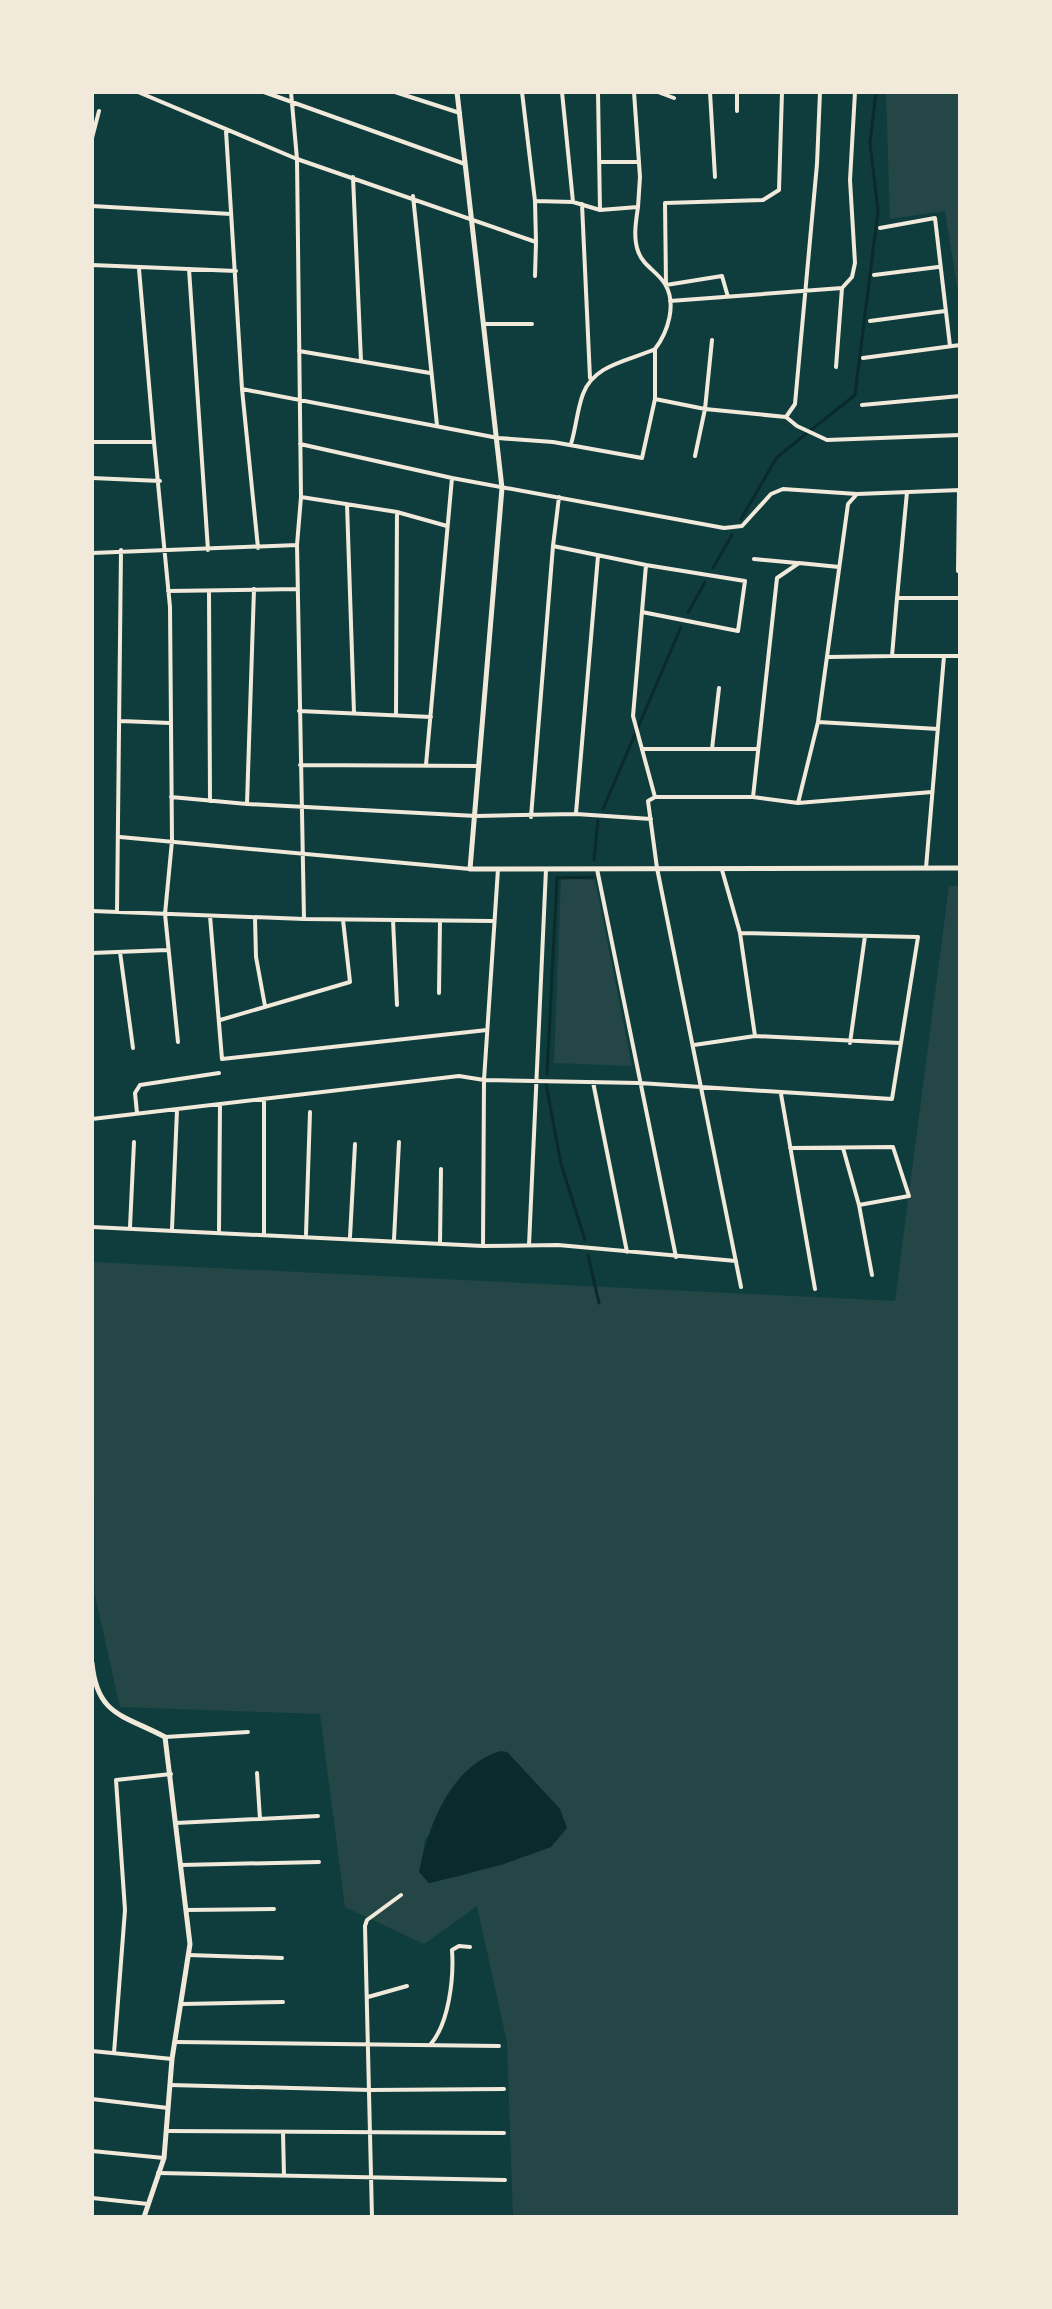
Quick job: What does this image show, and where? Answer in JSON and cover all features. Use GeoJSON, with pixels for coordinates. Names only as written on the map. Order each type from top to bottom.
{"type":"FeatureCollection","features":[{"type":"Feature","properties":{"kind":"street"},"geometry":{"type":"LineString","coordinates":[[138,92],[297,159],[413,196],[536,242]]}},
{"type":"Feature","properties":{"kind":"street"},"geometry":{"type":"LineString","coordinates":[[264,92],[465,164]]}},
{"type":"Feature","properties":{"kind":"street"},"geometry":{"type":"LineString","coordinates":[[291,92],[297,159],[301,497],[297,589],[304,919]]}},
{"type":"Feature","properties":{"kind":"street"},"geometry":{"type":"LineString","coordinates":[[395,92],[460,113]]}},
{"type":"Feature","properties":{"kind":"street"},"geometry":{"type":"LineString","coordinates":[[457,92],[502,488],[470,869]]}},
{"type":"Feature","properties":{"kind":"street"},"geometry":{"type":"LineString","coordinates":[[522,92],[535,201],[535,276]]}},
{"type":"Feature","properties":{"kind":"street"},"geometry":{"type":"LineString","coordinates":[[562,92],[573,202]]}},
{"type":"Feature","properties":{"kind":"street"},"geometry":{"type":"LineString","coordinates":[[598,92],[600,210]]}},
{"type":"Feature","properties":{"kind":"street"},"geometry":{"type":"LineString","coordinates":[[634,92],[639,162],[636,247],[643,262],[666,285]]}},
{"type":"Feature","properties":{"kind":"street"},"geometry":{"type":"LineString","coordinates":[[658,92],[674,98]]}},
{"type":"Feature","properties":{"kind":"street"},"geometry":{"type":"LineString","coordinates":[[710,92],[715,177]]}},
{"type":"Feature","properties":{"kind":"street"},"geometry":{"type":"LineString","coordinates":[[737,92],[737,111]]}},
{"type":"Feature","properties":{"kind":"street"},"geometry":{"type":"LineString","coordinates":[[242,389],[498,438],[571,445],[642,458],[655,399],[655,349],[668,324],[670,301],[666,285],[665,203],[763,200],[779,190],[782,92]]}},
{"type":"Feature","properties":{"kind":"street"},"geometry":{"type":"LineString","coordinates":[[786,417],[795,404],[807,291],[820,92]]}},
{"type":"Feature","properties":{"kind":"street"},"geometry":{"type":"LineString","coordinates":[[836,367],[842,288],[852,277],[855,263],[850,180],[855,92]]}},
{"type":"Feature","properties":{"kind":"street"},"geometry":{"type":"LineString","coordinates":[[92,138],[99,111]]}},
{"type":"Feature","properties":{"kind":"street"},"geometry":{"type":"LineString","coordinates":[[226,130],[242,389],[258,548]]}},
{"type":"Feature","properties":{"kind":"street"},"geometry":{"type":"LineString","coordinates":[[600,162],[639,162]]}},
{"type":"Feature","properties":{"kind":"street"},"geometry":{"type":"LineString","coordinates":[[353,177],[361,361]]}},
{"type":"Feature","properties":{"kind":"street"},"geometry":{"type":"LineString","coordinates":[[413,196],[437,426]]}},
{"type":"Feature","properties":{"kind":"street"},"geometry":{"type":"LineString","coordinates":[[535,201],[573,202],[600,210],[638,207]]}},
{"type":"Feature","properties":{"kind":"street"},"geometry":{"type":"LineString","coordinates":[[571,445],[582,397],[590,379],[582,204]]}},
{"type":"Feature","properties":{"kind":"street"},"geometry":{"type":"LineString","coordinates":[[92,206],[231,214]]}},
{"type":"Feature","properties":{"kind":"street"},"geometry":{"type":"LineString","coordinates":[[880,228],[935,218],[938,267],[950,346]]}},
{"type":"Feature","properties":{"kind":"street"},"geometry":{"type":"LineString","coordinates":[[92,265],[236,271]]}},
{"type":"Feature","properties":{"kind":"street"},"geometry":{"type":"LineString","coordinates":[[874,275],[938,267]]}},
{"type":"Feature","properties":{"kind":"street"},"geometry":{"type":"LineString","coordinates":[[139,269],[166,550],[172,841],[165,914],[178,1042]]}},
{"type":"Feature","properties":{"kind":"street"},"geometry":{"type":"LineString","coordinates":[[189,269],[208,550]]}},
{"type":"Feature","properties":{"kind":"street"},"geometry":{"type":"LineString","coordinates":[[666,285],[722,276],[728,297]]}},
{"type":"Feature","properties":{"kind":"street"},"geometry":{"type":"LineString","coordinates":[[670,301],[842,288]]}},
{"type":"Feature","properties":{"kind":"street"},"geometry":{"type":"LineString","coordinates":[[870,321],[945,311]]}},
{"type":"Feature","properties":{"kind":"street"},"geometry":{"type":"LineString","coordinates":[[484,324],[532,324]]}},
{"type":"Feature","properties":{"kind":"street"},"geometry":{"type":"LineString","coordinates":[[695,456],[705,409],[712,340]]}},
{"type":"Feature","properties":{"kind":"street"},"geometry":{"type":"LineString","coordinates":[[863,358],[960,345]]}},
{"type":"Feature","properties":{"kind":"street"},"geometry":{"type":"LineString","coordinates":[[590,379],[607,367],[655,349]]}},
{"type":"Feature","properties":{"kind":"street"},"geometry":{"type":"LineString","coordinates":[[299,351],[430,373]]}},
{"type":"Feature","properties":{"kind":"street"},"geometry":{"type":"LineString","coordinates":[[862,405],[960,396]]}},
{"type":"Feature","properties":{"kind":"street"},"geometry":{"type":"LineString","coordinates":[[655,399],[705,409],[786,417],[827,440],[960,435]]}},
{"type":"Feature","properties":{"kind":"street"},"geometry":{"type":"LineString","coordinates":[[92,442],[154,442]]}},
{"type":"Feature","properties":{"kind":"street"},"geometry":{"type":"LineString","coordinates":[[300,444],[502,488],[724,528],[742,526],[771,494],[783,489],[857,494],[959,490],[958,571]]}},
{"type":"Feature","properties":{"kind":"street"},"geometry":{"type":"LineString","coordinates":[[92,478],[160,481]]}},
{"type":"Feature","properties":{"kind":"street"},"geometry":{"type":"LineString","coordinates":[[426,765],[452,478]]}},
{"type":"Feature","properties":{"kind":"street"},"geometry":{"type":"LineString","coordinates":[[892,656],[907,492]]}},
{"type":"Feature","properties":{"kind":"street"},"geometry":{"type":"LineString","coordinates":[[798,803],[818,722],[848,504],[857,494]]}},
{"type":"Feature","properties":{"kind":"street"},"geometry":{"type":"LineString","coordinates":[[301,497],[397,512],[447,526]]}},
{"type":"Feature","properties":{"kind":"street"},"geometry":{"type":"LineString","coordinates":[[531,817],[559,497]]}},
{"type":"Feature","properties":{"kind":"street"},"geometry":{"type":"LineString","coordinates":[[347,504],[354,713]]}},
{"type":"Feature","properties":{"kind":"street"},"geometry":{"type":"LineString","coordinates":[[396,713],[397,512]]}},
{"type":"Feature","properties":{"kind":"street"},"geometry":{"type":"LineString","coordinates":[[92,553],[297,545]]}},
{"type":"Feature","properties":{"kind":"street"},"geometry":{"type":"LineString","coordinates":[[553,546],[745,581],[738,631],[642,612]]}},
{"type":"Feature","properties":{"kind":"street"},"geometry":{"type":"LineString","coordinates":[[117,912],[121,550]]}},
{"type":"Feature","properties":{"kind":"street"},"geometry":{"type":"LineString","coordinates":[[576,814],[598,556]]}},
{"type":"Feature","properties":{"kind":"street"},"geometry":{"type":"LineString","coordinates":[[754,559],[839,567]]}},
{"type":"Feature","properties":{"kind":"street"},"geometry":{"type":"LineString","coordinates":[[753,797],[777,578],[799,563]]}},
{"type":"Feature","properties":{"kind":"street"},"geometry":{"type":"LineString","coordinates":[[646,565],[633,716],[655,797]]}},
{"type":"Feature","properties":{"kind":"street"},"geometry":{"type":"LineString","coordinates":[[247,804],[254,589]]}},
{"type":"Feature","properties":{"kind":"street"},"geometry":{"type":"LineString","coordinates":[[168,591],[297,589]]}},
{"type":"Feature","properties":{"kind":"street"},"geometry":{"type":"LineString","coordinates":[[209,592],[210,801]]}},
{"type":"Feature","properties":{"kind":"street"},"geometry":{"type":"LineString","coordinates":[[897,598],[960,598]]}},
{"type":"Feature","properties":{"kind":"street"},"geometry":{"type":"LineString","coordinates":[[926,868],[944,656]]}},
{"type":"Feature","properties":{"kind":"street"},"geometry":{"type":"LineString","coordinates":[[828,657],[960,656]]}},
{"type":"Feature","properties":{"kind":"street"},"geometry":{"type":"LineString","coordinates":[[712,749],[719,688]]}},
{"type":"Feature","properties":{"kind":"street"},"geometry":{"type":"LineString","coordinates":[[299,711],[396,713],[431,717]]}},
{"type":"Feature","properties":{"kind":"street"},"geometry":{"type":"LineString","coordinates":[[120,721],[170,723]]}},
{"type":"Feature","properties":{"kind":"street"},"geometry":{"type":"LineString","coordinates":[[818,722],[938,729]]}},
{"type":"Feature","properties":{"kind":"street"},"geometry":{"type":"LineString","coordinates":[[644,749],[758,749]]}},
{"type":"Feature","properties":{"kind":"street"},"geometry":{"type":"LineString","coordinates":[[300,765],[481,766]]}},
{"type":"Feature","properties":{"kind":"street"},"geometry":{"type":"LineString","coordinates":[[741,1287],[657,868],[648,801],[655,797],[753,797],[798,803],[932,792]]}},
{"type":"Feature","properties":{"kind":"street"},"geometry":{"type":"LineString","coordinates":[[171,797],[476,816],[576,814],[652,819]]}},
{"type":"Feature","properties":{"kind":"street"},"geometry":{"type":"LineString","coordinates":[[120,837],[470,869],[960,868]]}},
{"type":"Feature","properties":{"kind":"street"},"geometry":{"type":"LineString","coordinates":[[483,1246],[484,1080],[492,921],[498,869]]}},
{"type":"Feature","properties":{"kind":"street"},"geometry":{"type":"LineString","coordinates":[[529,1245],[546,869]]}},
{"type":"Feature","properties":{"kind":"street"},"geometry":{"type":"LineString","coordinates":[[597,869],[676,1257]]}},
{"type":"Feature","properties":{"kind":"street"},"geometry":{"type":"LineString","coordinates":[[722,870],[740,933],[755,1036]]}},
{"type":"Feature","properties":{"kind":"street"},"geometry":{"type":"LineString","coordinates":[[92,911],[343,920],[492,921]]}},
{"type":"Feature","properties":{"kind":"street"},"geometry":{"type":"LineString","coordinates":[[210,916],[222,1059],[487,1030]]}},
{"type":"Feature","properties":{"kind":"street"},"geometry":{"type":"LineString","coordinates":[[255,917],[256,957],[265,1006]]}},
{"type":"Feature","properties":{"kind":"street"},"geometry":{"type":"LineString","coordinates":[[220,1020],[350,982],[343,920]]}},
{"type":"Feature","properties":{"kind":"street"},"geometry":{"type":"LineString","coordinates":[[393,920],[397,1005]]}},
{"type":"Feature","properties":{"kind":"street"},"geometry":{"type":"LineString","coordinates":[[439,993],[440,921]]}},
{"type":"Feature","properties":{"kind":"street"},"geometry":{"type":"LineString","coordinates":[[92,1119],[459,1076],[484,1080],[639,1083],[892,1099],[918,937],[740,933]]}},
{"type":"Feature","properties":{"kind":"street"},"geometry":{"type":"LineString","coordinates":[[850,1043],[865,936]]}},
{"type":"Feature","properties":{"kind":"street"},"geometry":{"type":"LineString","coordinates":[[92,953],[167,950]]}},
{"type":"Feature","properties":{"kind":"street"},"geometry":{"type":"LineString","coordinates":[[120,952],[133,1048]]}},
{"type":"Feature","properties":{"kind":"street"},"geometry":{"type":"LineString","coordinates":[[694,1045],[755,1036],[850,1043],[900,1043]]}},
{"type":"Feature","properties":{"kind":"street"},"geometry":{"type":"LineString","coordinates":[[137,1113],[135,1093],[140,1085],[219,1073]]}},
{"type":"Feature","properties":{"kind":"street"},"geometry":{"type":"LineString","coordinates":[[593,1082],[627,1252]]}},
{"type":"Feature","properties":{"kind":"street"},"geometry":{"type":"LineString","coordinates":[[781,1094],[815,1289]]}},
{"type":"Feature","properties":{"kind":"street"},"geometry":{"type":"LineString","coordinates":[[264,1099],[264,1233]]}},
{"type":"Feature","properties":{"kind":"street"},"geometry":{"type":"LineString","coordinates":[[219,1231],[220,1104]]}},
{"type":"Feature","properties":{"kind":"street"},"geometry":{"type":"LineString","coordinates":[[172,1229],[177,1110]]}},
{"type":"Feature","properties":{"kind":"street"},"geometry":{"type":"LineString","coordinates":[[306,1235],[310,1112]]}},
{"type":"Feature","properties":{"kind":"street"},"geometry":{"type":"LineString","coordinates":[[130,1227],[134,1142]]}},
{"type":"Feature","properties":{"kind":"street"},"geometry":{"type":"LineString","coordinates":[[394,1239],[399,1142]]}},
{"type":"Feature","properties":{"kind":"street"},"geometry":{"type":"LineString","coordinates":[[350,1237],[355,1144]]}},
{"type":"Feature","properties":{"kind":"street"},"geometry":{"type":"LineString","coordinates":[[790,1148],[893,1147],[909,1196],[859,1205]]}},
{"type":"Feature","properties":{"kind":"street"},"geometry":{"type":"LineString","coordinates":[[843,1148],[859,1205],[872,1275]]}},
{"type":"Feature","properties":{"kind":"street"},"geometry":{"type":"LineString","coordinates":[[440,1243],[441,1169]]}},
{"type":"Feature","properties":{"kind":"street"},"geometry":{"type":"LineString","coordinates":[[92,1227],[394,1239],[483,1246],[529,1245],[736,1261]]}},
{"type":"Feature","properties":{"kind":"street"},"geometry":{"type":"LineString","coordinates":[[92,1663],[93,1679],[108,1710],[165,1737],[248,1732]]}},
{"type":"Feature","properties":{"kind":"street"},"geometry":{"type":"LineString","coordinates":[[144,2217],[164,2158],[172,2059],[188,1955],[186,1910],[165,1737]]}},
{"type":"Feature","properties":{"kind":"street"},"geometry":{"type":"LineString","coordinates":[[257,1773],[260,1819]]}},
{"type":"Feature","properties":{"kind":"street"},"geometry":{"type":"LineString","coordinates":[[114,2053],[125,1910],[116,1780],[171,1774]]}},
{"type":"Feature","properties":{"kind":"street"},"geometry":{"type":"LineString","coordinates":[[176,1823],[318,1816]]}},
{"type":"Feature","properties":{"kind":"street"},"geometry":{"type":"LineString","coordinates":[[181,1865],[319,1862]]}},
{"type":"Feature","properties":{"kind":"street"},"geometry":{"type":"LineString","coordinates":[[372,2217],[365,1926],[367,1920],[401,1895]]}},
{"type":"Feature","properties":{"kind":"street"},"geometry":{"type":"LineString","coordinates":[[186,1910],[274,1909]]}},
{"type":"Feature","properties":{"kind":"street"},"geometry":{"type":"LineString","coordinates":[[430,2045],[441,2033],[453,1967],[452,1950],[459,1946],[470,1947]]}},
{"type":"Feature","properties":{"kind":"street"},"geometry":{"type":"LineString","coordinates":[[188,1955],[282,1958]]}},
{"type":"Feature","properties":{"kind":"street"},"geometry":{"type":"LineString","coordinates":[[368,1997],[407,1986]]}},
{"type":"Feature","properties":{"kind":"street"},"geometry":{"type":"LineString","coordinates":[[182,2004],[283,2002]]}},
{"type":"Feature","properties":{"kind":"street"},"geometry":{"type":"LineString","coordinates":[[176,2042],[499,2046]]}},
{"type":"Feature","properties":{"kind":"street"},"geometry":{"type":"LineString","coordinates":[[92,2051],[172,2059]]}},
{"type":"Feature","properties":{"kind":"street"},"geometry":{"type":"LineString","coordinates":[[170,2085],[370,2090],[504,2089]]}},
{"type":"Feature","properties":{"kind":"street"},"geometry":{"type":"LineString","coordinates":[[92,2099],[168,2108]]}},
{"type":"Feature","properties":{"kind":"street"},"geometry":{"type":"LineString","coordinates":[[166,2131],[504,2133]]}},
{"type":"Feature","properties":{"kind":"street"},"geometry":{"type":"LineString","coordinates":[[283,2132],[284,2176]]}},
{"type":"Feature","properties":{"kind":"street"},"geometry":{"type":"LineString","coordinates":[[92,2151],[164,2158]]}},
{"type":"Feature","properties":{"kind":"street"},"geometry":{"type":"LineString","coordinates":[[158,2173],[505,2180]]}},
{"type":"Feature","properties":{"kind":"street"},"geometry":{"type":"LineString","coordinates":[[92,2198],[148,2204]]}},
{"type":"Feature","properties":{"kind":"shaded area"},"geometry":{"type":"Polygon","coordinates":[[[886,92],[960,92],[960,305],[945,211],[890,219],[886,92]]]}},
{"type":"Feature","properties":{"kind":"shaded area"},"geometry":{"type":"Polygon","coordinates":[[[561,878],[595,880],[632,1066],[554,1063],[561,878]]]}},
{"type":"Feature","properties":{"kind":"shaded area"},"geometry":{"type":"Polygon","coordinates":[[[949,886],[960,886],[960,2217],[513,2217],[507,2042],[477,1906],[424,1944],[345,1907],[320,1714],[120,1707],[95,1595],[92,1262],[895,1301],[949,886]],[[507,1752],[425,1839],[420,1873],[429,1883],[469,1874],[560,1809],[507,1752]]]}},
{"type":"Feature","properties":{"kind":"shaded area"},"geometry":{"type":"Polygon","coordinates":[[[501,1751],[507,1752],[560,1809],[567,1828],[551,1847],[501,1865],[429,1883],[419,1872],[429,1836],[445,1800],[468,1769],[483,1758],[501,1751]]]}},
{"type":"Feature","properties":{"kind":"waterway"},"geometry":{"type":"LineString","coordinates":[[741,519],[777,457],[855,395],[878,211],[870,143],[876,92]]}},
{"type":"Feature","properties":{"kind":"waterway"},"geometry":{"type":"LineString","coordinates":[[713,568],[732,535]]}},
{"type":"Feature","properties":{"kind":"waterway"},"geometry":{"type":"LineString","coordinates":[[688,613],[705,582]]}},
{"type":"Feature","properties":{"kind":"waterway"},"geometry":{"type":"LineString","coordinates":[[603,809],[681,627]]}},
{"type":"Feature","properties":{"kind":"waterway"},"geometry":{"type":"LineString","coordinates":[[594,860],[598,820]]}},
{"type":"Feature","properties":{"kind":"waterway"},"geometry":{"type":"LineString","coordinates":[[547,1074],[557,878],[593,877]]}},
{"type":"Feature","properties":{"kind":"waterway"},"geometry":{"type":"LineString","coordinates":[[546,1084],[561,1164],[585,1240]]}},
{"type":"Feature","properties":{"kind":"waterway"},"geometry":{"type":"LineString","coordinates":[[588,1255],[599,1303]]}}]}
